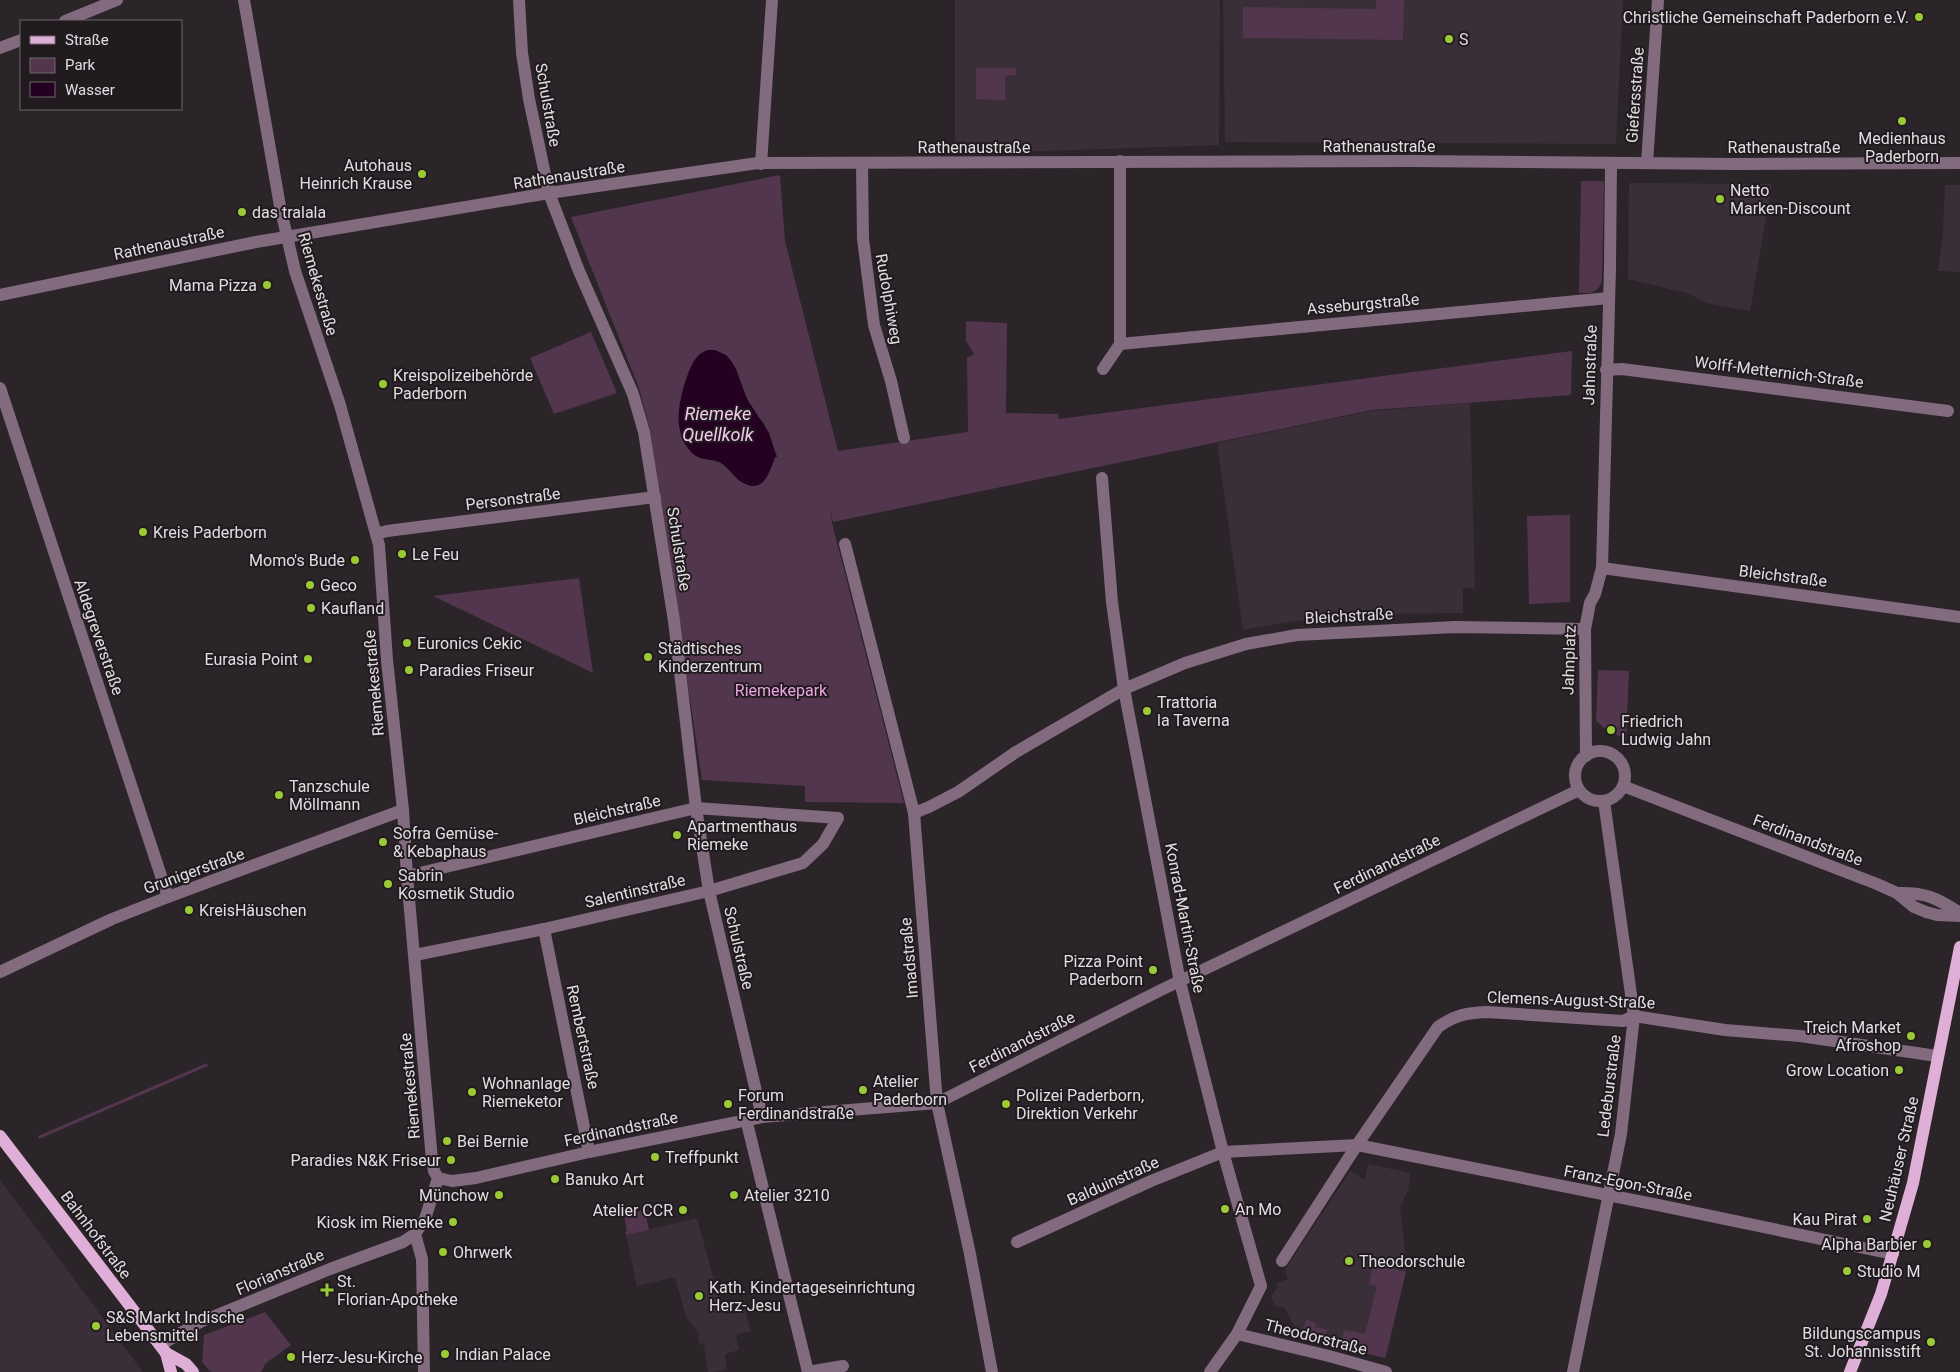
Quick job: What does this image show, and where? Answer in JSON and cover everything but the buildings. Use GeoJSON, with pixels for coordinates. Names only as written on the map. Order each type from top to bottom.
{"type":"FeatureCollection","features":[{"type":"Feature","properties":{"kind":"main road","name":"Neuhäuser Straße"},"geometry":{"type":"LineString","coordinates":[[1850,1372],[1881,1294],[1913,1183],[1960,947]]}},
{"type":"Feature","properties":{"kind":"main road","name":"Bahnhofstraße"},"geometry":{"type":"LineString","coordinates":[[0,1136],[163,1349],[172,1372]]}},
{"type":"Feature","properties":{"kind":"main road","name":"Bahnhofstraße"},"geometry":{"type":"LineString","coordinates":[[163,1349],[186,1364],[194,1372]]}},
{"type":"Feature","properties":{"kind":"street"},"geometry":{"type":"LineString","coordinates":[[67,20],[116,0]]}},
{"type":"Feature","properties":{"kind":"street","name":"Riemekestraße"},"geometry":{"type":"LineString","coordinates":[[244,0],[287,237],[295,271],[340,405],[376,534],[381,566],[387,660],[403,810],[432,1160],[434,1172],[438,1178]]}},
{"type":"Feature","properties":{"kind":"street","name":"Schulstraße"},"geometry":{"type":"LineString","coordinates":[[519,0],[522,53],[529,99],[549,194],[579,271],[633,394],[644,432],[679,658],[696,808],[709,891],[762,1117]]}},
{"type":"Feature","properties":{"kind":"street"},"geometry":{"type":"LineString","coordinates":[[761,164],[772,0]]}},
{"type":"Feature","properties":{"kind":"street","name":"Giefersstraße"},"geometry":{"type":"LineString","coordinates":[[1647,163],[1658,0]]}},
{"type":"Feature","properties":{"kind":"street"},"geometry":{"type":"LineString","coordinates":[[0,48],[20,40]]}},
{"type":"Feature","properties":{"kind":"street"},"geometry":{"type":"LineString","coordinates":[[1103,369],[1120,344],[1120,161]]}},
{"type":"Feature","properties":{"kind":"street","name":"Rathenaustraße"},"geometry":{"type":"LineString","coordinates":[[0,295],[209,251],[287,237],[549,194],[761,164],[1120,161],[1960,163]]}},
{"type":"Feature","properties":{"kind":"street","name":"Jahnstraße"},"geometry":{"type":"LineString","coordinates":[[1602,568],[1611,163]]}},
{"type":"Feature","properties":{"kind":"street","name":"Rudolphiweg"},"geometry":{"type":"LineString","coordinates":[[862,164],[863,239],[874,324],[891,381],[904,438]]}},
{"type":"Feature","properties":{"kind":"street","name":"Asseburgstraße"},"geometry":{"type":"LineString","coordinates":[[1120,344],[1609,298]]}},
{"type":"Feature","properties":{"kind":"street","name":"Wolff-Metternich-Straße"},"geometry":{"type":"LineString","coordinates":[[1606,370],[1632,371],[1948,411]]}},
{"type":"Feature","properties":{"kind":"street","name":"Aldegreverstraße"},"geometry":{"type":"LineString","coordinates":[[0,388],[168,897]]}},
{"type":"Feature","properties":{"kind":"street"},"geometry":{"type":"LineString","coordinates":[[1102,478],[1112,602],[1124,689]]}},
{"type":"Feature","properties":{"kind":"street","name":"Personstraße"},"geometry":{"type":"LineString","coordinates":[[376,534],[387,531],[655,497]]}},
{"type":"Feature","properties":{"kind":"street","name":"Imadstraße"},"geometry":{"type":"LineString","coordinates":[[846,544],[914,813],[937,1103],[970,1254],[992,1372]]}},
{"type":"Feature","properties":{"kind":"street","name":"Bleichstraße"},"geometry":{"type":"LineString","coordinates":[[1602,568],[1960,617]]}},
{"type":"Feature","properties":{"kind":"street","name":"Jahnplatz"},"geometry":{"type":"LineString","coordinates":[[1579,790],[1575,772],[1578,763],[1586,756],[1585,629],[1590,603],[1595,594],[1602,568]]}},
{"type":"Feature","properties":{"kind":"street","name":"Bleichstraße"},"geometry":{"type":"LineString","coordinates":[[914,813],[929,808],[958,792],[1016,752],[1124,689],[1185,663],[1246,644],[1297,635],[1455,627],[1585,629]]}},
{"type":"Feature","properties":{"kind":"street","name":"Konrad-Martin-Straße"},"geometry":{"type":"LineString","coordinates":[[1124,689],[1180,982],[1223,1152],[1261,1286],[1237,1334]]}},
{"type":"Feature","properties":{"kind":"street"},"geometry":{"type":"LineString","coordinates":[[1579,790],[1589,799],[1604,801],[1617,794],[1623,786],[1625,777],[1623,768],[1614,755],[1599,751],[1586,756]]}},
{"type":"Feature","properties":{"kind":"street","name":"Ferdinandstraße"},"geometry":{"type":"LineString","coordinates":[[1623,786],[1897,893],[1914,907],[1926,912],[1937,915],[1960,915]]}},
{"type":"Feature","properties":{"kind":"street","name":"Ferdinandstraße"},"geometry":{"type":"LineString","coordinates":[[438,1178],[452,1181],[476,1178],[746,1119],[937,1103],[1180,982],[1579,790]]}},
{"type":"Feature","properties":{"kind":"street","name":"Ledeburstraße"},"geometry":{"type":"LineString","coordinates":[[1573,1372],[1621,1134],[1634,1016],[1604,801]]}},
{"type":"Feature","properties":{"kind":"street","name":"Bleichstraße"},"geometry":{"type":"LineString","coordinates":[[407,876],[696,808],[838,818]]}},
{"type":"Feature","properties":{"kind":"street","name":"Grunigerstraße"},"geometry":{"type":"LineString","coordinates":[[0,972],[112,919],[403,810]]}},
{"type":"Feature","properties":{"kind":"street","name":"Salentinstraße"},"geometry":{"type":"LineString","coordinates":[[414,955],[709,891],[803,863],[823,844],[838,818]]}},
{"type":"Feature","properties":{"kind":"street","name":"Rembertstraße"},"geometry":{"type":"LineString","coordinates":[[544,928],[589,1152]]}},
{"type":"Feature","properties":{"kind":"street","name":"Clemens-August-Straße"},"geometry":{"type":"LineString","coordinates":[[1282,1261],[1438,1027],[1452,1017],[1469,1013],[1487,1012],[1623,1021],[1634,1016],[1725,1030],[1800,1036],[1937,1056]]}},
{"type":"Feature","properties":{"kind":"street"},"geometry":{"type":"LineString","coordinates":[[746,1119],[808,1372],[838,1368]]}},
{"type":"Feature","properties":{"kind":"street","name":"Franz-Egon-Straße"},"geometry":{"type":"LineString","coordinates":[[1223,1152],[1357,1146],[1658,1205],[1893,1254]]}},
{"type":"Feature","properties":{"kind":"street","name":"Balduinstraße"},"geometry":{"type":"LineString","coordinates":[[1017,1242],[1223,1152]]}},
{"type":"Feature","properties":{"kind":"street"},"geometry":{"type":"LineString","coordinates":[[424,1372],[422,1259],[414,1234],[425,1219],[438,1178]]}},
{"type":"Feature","properties":{"kind":"street","name":"Florianstraße"},"geometry":{"type":"LineString","coordinates":[[163,1349],[200,1322],[330,1269],[404,1242],[414,1234]]}},
{"type":"Feature","properties":{"kind":"street"},"geometry":{"type":"LineString","coordinates":[[1210,1372],[1237,1334]]}},
{"type":"Feature","properties":{"kind":"street","name":"Theodorstraße"},"geometry":{"type":"LineString","coordinates":[[1237,1334],[1386,1372]]}},
{"type":"Feature","properties":{"kind":"shaded area"},"geometry":{"type":"Polygon","coordinates":[[[955,0],[1220,0],[1219,145],[955,154],[955,0]]]}},
{"type":"Feature","properties":{"kind":"shaded area"},"geometry":{"type":"Polygon","coordinates":[[[1223,0],[1623,0],[1616,144],[1225,142],[1223,0]]]}},
{"type":"Feature","properties":{"kind":"shaded area"},"geometry":{"type":"Polygon","coordinates":[[[1629,183],[1772,184],[1750,311],[1706,303],[1690,294],[1628,279],[1629,183]]]}},
{"type":"Feature","properties":{"kind":"shaded area"},"geometry":{"type":"Polygon","coordinates":[[[1945,185],[1960,185],[1960,272],[1938,271],[1943,233],[1945,185]]]}},
{"type":"Feature","properties":{"kind":"shaded area"},"geometry":{"type":"Polygon","coordinates":[[[1470,403],[1475,588],[1463,588],[1463,613],[1389,614],[1295,621],[1243,630],[1217,443],[1371,411],[1470,403]]]}},
{"type":"Feature","properties":{"kind":"shaded area","name":"Theodorschule"},"geometry":{"type":"Polygon","coordinates":[[[1368,1164],[1411,1173],[1408,1190],[1400,1208],[1407,1266],[1386,1358],[1300,1338],[1285,1308],[1275,1306],[1271,1297],[1277,1288],[1276,1284],[1288,1279],[1285,1270],[1350,1171],[1365,1180],[1368,1164]]]}},
{"type":"Feature","properties":{"kind":"shaded area"},"geometry":{"type":"Polygon","coordinates":[[[0,1180],[143,1372],[0,1372],[0,1180]]]}},
{"type":"Feature","properties":{"kind":"shaded area","name":"Kath. Kindertageseinrichtung Herz-Jesu"},"geometry":{"type":"Polygon","coordinates":[[[697,1218],[723,1313],[728,1314],[745,1309],[751,1331],[736,1335],[739,1350],[725,1354],[727,1370],[708,1372],[704,1345],[699,1343],[698,1336],[700,1334],[686,1317],[675,1277],[637,1286],[626,1235],[697,1218]]]}},
{"type":"Feature","properties":{"kind":"green space"},"geometry":{"type":"Polygon","coordinates":[[[1376,0],[1404,0],[1403,40],[1243,38],[1243,7],[1376,9],[1376,0]]]}},
{"type":"Feature","properties":{"kind":"green space"},"geometry":{"type":"Polygon","coordinates":[[[976,68],[1016,68],[1016,75],[1005,76],[1005,100],[976,99],[976,68]]]}},
{"type":"Feature","properties":{"kind":"green space","name":"Riemekepark"},"geometry":{"type":"Polygon","coordinates":[[[780,175],[785,241],[838,451],[968,432],[967,358],[974,354],[966,341],[966,321],[1007,323],[1006,413],[1058,414],[1059,419],[1572,351],[1571,395],[1372,410],[833,522],[830,508],[832,523],[904,803],[805,802],[805,786],[702,780],[650,430],[639,388],[571,217],[780,175]],[[702,352],[691,366],[683,388],[679,421],[684,437],[700,458],[720,462],[740,481],[752,486],[764,481],[775,457],[764,423],[756,415],[747,399],[702,352]]]}},
{"type":"Feature","properties":{"kind":"green space"},"geometry":{"type":"Polygon","coordinates":[[[1581,181],[1603,181],[1604,184],[1602,281],[1598,289],[1591,293],[1579,293],[1581,181]]]}},
{"type":"Feature","properties":{"kind":"green space"},"geometry":{"type":"Polygon","coordinates":[[[591,332],[617,393],[554,414],[530,358],[591,332]]]}},
{"type":"Feature","properties":{"kind":"green space"},"geometry":{"type":"Polygon","coordinates":[[[1570,515],[1570,602],[1529,604],[1527,516],[1570,515]]]}},
{"type":"Feature","properties":{"kind":"green space"},"geometry":{"type":"Polygon","coordinates":[[[579,578],[593,673],[433,596],[579,578]]]}},
{"type":"Feature","properties":{"kind":"green space"},"geometry":{"type":"Polygon","coordinates":[[[1598,670],[1629,671],[1626,740],[1604,728],[1596,721],[1598,670]]]}},
{"type":"Feature","properties":{"kind":"green space"},"geometry":{"type":"Polygon","coordinates":[[[207,1063],[208,1066],[39,1139],[38,1136],[207,1063]]]}},
{"type":"Feature","properties":{"kind":"green space"},"geometry":{"type":"Polygon","coordinates":[[[634,1208],[635,1212],[645,1210],[649,1230],[626,1235],[623,1210],[634,1208]]]}},
{"type":"Feature","properties":{"kind":"green space"},"geometry":{"type":"Polygon","coordinates":[[[1373,1264],[1406,1272],[1385,1358],[1341,1347],[1344,1330],[1365,1334],[1377,1286],[1369,1284],[1373,1264]]]}},
{"type":"Feature","properties":{"kind":"green space"},"geometry":{"type":"Polygon","coordinates":[[[265,1312],[291,1345],[266,1363],[261,1372],[211,1372],[202,1362],[204,1335],[265,1312]]]}},
{"type":"Feature","properties":{"kind":"green space"},"geometry":{"type":"Polygon","coordinates":[[[1306,1320],[1316,1323],[1315,1327],[1327,1330],[1324,1343],[1302,1338],[1306,1320]]]}},
{"type":"Feature","properties":{"kind":"water","name":"Riemeke Quellkolk"},"geometry":{"type":"Polygon","coordinates":[[[707,350],[715,350],[726,355],[732,362],[747,399],[769,433],[777,457],[775,457],[764,481],[760,484],[748,485],[740,481],[720,463],[696,456],[686,446],[682,437],[679,411],[685,384],[695,360],[707,350]]]}},
{"type":"Feature","properties":{"kind":"place","name":"Christliche Gemeinschaft Paderborn e.V."},"geometry":{"type":"Point","coordinates":[1919,17]}},
{"type":"Feature","properties":{"kind":"place","name":"S"},"geometry":{"type":"Point","coordinates":[1449,39]}},
{"type":"Feature","properties":{"kind":"place","name":"Medienhaus Paderborn"},"geometry":{"type":"Point","coordinates":[1902,121]}},
{"type":"Feature","properties":{"kind":"place","name":"Autohaus Heinrich Krause"},"geometry":{"type":"Point","coordinates":[422,174]}},
{"type":"Feature","properties":{"kind":"place","name":"Netto Marken-Discount"},"geometry":{"type":"Point","coordinates":[1720,199]}},
{"type":"Feature","properties":{"kind":"place","name":"das tralala"},"geometry":{"type":"Point","coordinates":[242,212]}},
{"type":"Feature","properties":{"kind":"place","name":"Mama Pizza"},"geometry":{"type":"Point","coordinates":[267,285]}},
{"type":"Feature","properties":{"kind":"place","name":"Kreispolizeibehörde Paderborn"},"geometry":{"type":"Point","coordinates":[383,384]}},
{"type":"Feature","properties":{"kind":"place","name":"Kreis Paderborn"},"geometry":{"type":"Point","coordinates":[143,532]}},
{"type":"Feature","properties":{"kind":"place","name":"Le Feu"},"geometry":{"type":"Point","coordinates":[402,554]}},
{"type":"Feature","properties":{"kind":"place","name":"Momo's Bude"},"geometry":{"type":"Point","coordinates":[355,560]}},
{"type":"Feature","properties":{"kind":"place","name":"Geco"},"geometry":{"type":"Point","coordinates":[310,585]}},
{"type":"Feature","properties":{"kind":"place","name":"Kaufland"},"geometry":{"type":"Point","coordinates":[311,608]}},
{"type":"Feature","properties":{"kind":"place","name":"Euronics Cekic"},"geometry":{"type":"Point","coordinates":[407,643]}},
{"type":"Feature","properties":{"kind":"place","name":"Städtisches Kinderzentrum"},"geometry":{"type":"Point","coordinates":[648,657]}},
{"type":"Feature","properties":{"kind":"place","name":"Eurasia Point"},"geometry":{"type":"Point","coordinates":[308,659]}},
{"type":"Feature","properties":{"kind":"place","name":"Paradies Friseur"},"geometry":{"type":"Point","coordinates":[409,670]}},
{"type":"Feature","properties":{"kind":"place","name":"Trattoria la Taverna"},"geometry":{"type":"Point","coordinates":[1147,711]}},
{"type":"Feature","properties":{"kind":"place","name":"Friedrich Ludwig Jahn"},"geometry":{"type":"Point","coordinates":[1611,730]}},
{"type":"Feature","properties":{"kind":"place","name":"Tanzschule Möllmann"},"geometry":{"type":"Point","coordinates":[279,795]}},
{"type":"Feature","properties":{"kind":"place","name":"Apartmenthaus Riemeke"},"geometry":{"type":"Point","coordinates":[677,835]}},
{"type":"Feature","properties":{"kind":"place","name":"Sofra Gemüse- & Kebaphaus"},"geometry":{"type":"Point","coordinates":[383,842]}},
{"type":"Feature","properties":{"kind":"place","name":"Sabrin Kosmetik Studio"},"geometry":{"type":"Point","coordinates":[388,884]}},
{"type":"Feature","properties":{"kind":"place","name":"KreisHäuschen"},"geometry":{"type":"Point","coordinates":[189,910]}},
{"type":"Feature","properties":{"kind":"place","name":"Pizza Point Paderborn"},"geometry":{"type":"Point","coordinates":[1153,970]}},
{"type":"Feature","properties":{"kind":"place","name":"Treich Market Afroshop"},"geometry":{"type":"Point","coordinates":[1911,1036]}},
{"type":"Feature","properties":{"kind":"place","name":"Grow Location"},"geometry":{"type":"Point","coordinates":[1899,1070]}},
{"type":"Feature","properties":{"kind":"place","name":"Atelier Paderborn"},"geometry":{"type":"Point","coordinates":[863,1090]}},
{"type":"Feature","properties":{"kind":"place","name":"Wohnanlage Riemeketor"},"geometry":{"type":"Point","coordinates":[472,1092]}},
{"type":"Feature","properties":{"kind":"place","name":"Forum Ferdinandstraße"},"geometry":{"type":"Point","coordinates":[728,1104]}},
{"type":"Feature","properties":{"kind":"place","name":"Polizei Paderborn, Direktion Verkehr"},"geometry":{"type":"Point","coordinates":[1006,1104]}},
{"type":"Feature","properties":{"kind":"place","name":"Bei Bernie"},"geometry":{"type":"Point","coordinates":[447,1141]}},
{"type":"Feature","properties":{"kind":"place","name":"Treffpunkt"},"geometry":{"type":"Point","coordinates":[655,1157]}},
{"type":"Feature","properties":{"kind":"place","name":"Paradies N&K Friseur"},"geometry":{"type":"Point","coordinates":[451,1160]}},
{"type":"Feature","properties":{"kind":"place","name":"Banuko Art"},"geometry":{"type":"Point","coordinates":[555,1179]}},
{"type":"Feature","properties":{"kind":"place","name":"Münchow"},"geometry":{"type":"Point","coordinates":[499,1195]}},
{"type":"Feature","properties":{"kind":"place","name":"Atelier 3210"},"geometry":{"type":"Point","coordinates":[734,1195]}},
{"type":"Feature","properties":{"kind":"place","name":"An Mo"},"geometry":{"type":"Point","coordinates":[1225,1209]}},
{"type":"Feature","properties":{"kind":"place","name":"Atelier CCR"},"geometry":{"type":"Point","coordinates":[683,1210]}},
{"type":"Feature","properties":{"kind":"place","name":"Kau Pirat"},"geometry":{"type":"Point","coordinates":[1867,1219]}},
{"type":"Feature","properties":{"kind":"place","name":"Kiosk im Riemeke"},"geometry":{"type":"Point","coordinates":[453,1222]}},
{"type":"Feature","properties":{"kind":"place","name":"Alpha Barbier"},"geometry":{"type":"Point","coordinates":[1927,1244]}},
{"type":"Feature","properties":{"kind":"place","name":"Ohrwerk"},"geometry":{"type":"Point","coordinates":[443,1252]}},
{"type":"Feature","properties":{"kind":"place","name":"Theodorschule"},"geometry":{"type":"Point","coordinates":[1349,1261]}},
{"type":"Feature","properties":{"kind":"place","name":"Studio M"},"geometry":{"type":"Point","coordinates":[1847,1271]}},
{"type":"Feature","properties":{"kind":"place","name":"St. Florian-Apotheke"},"geometry":{"type":"Point","coordinates":[327,1290]}},
{"type":"Feature","properties":{"kind":"place","name":"Kath. Kindertageseinrichtung Herz-Jesu"},"geometry":{"type":"Point","coordinates":[699,1296]}},
{"type":"Feature","properties":{"kind":"place","name":"S&S Markt Indische Lebensmittel"},"geometry":{"type":"Point","coordinates":[96,1326]}},
{"type":"Feature","properties":{"kind":"place","name":"Bildungscampus St. Johannisstift"},"geometry":{"type":"Point","coordinates":[1931,1342]}},
{"type":"Feature","properties":{"kind":"place","name":"Indian Palace"},"geometry":{"type":"Point","coordinates":[445,1354]}},
{"type":"Feature","properties":{"kind":"place","name":"Herz-Jesu-Kirche"},"geometry":{"type":"Point","coordinates":[291,1357]}}]}
